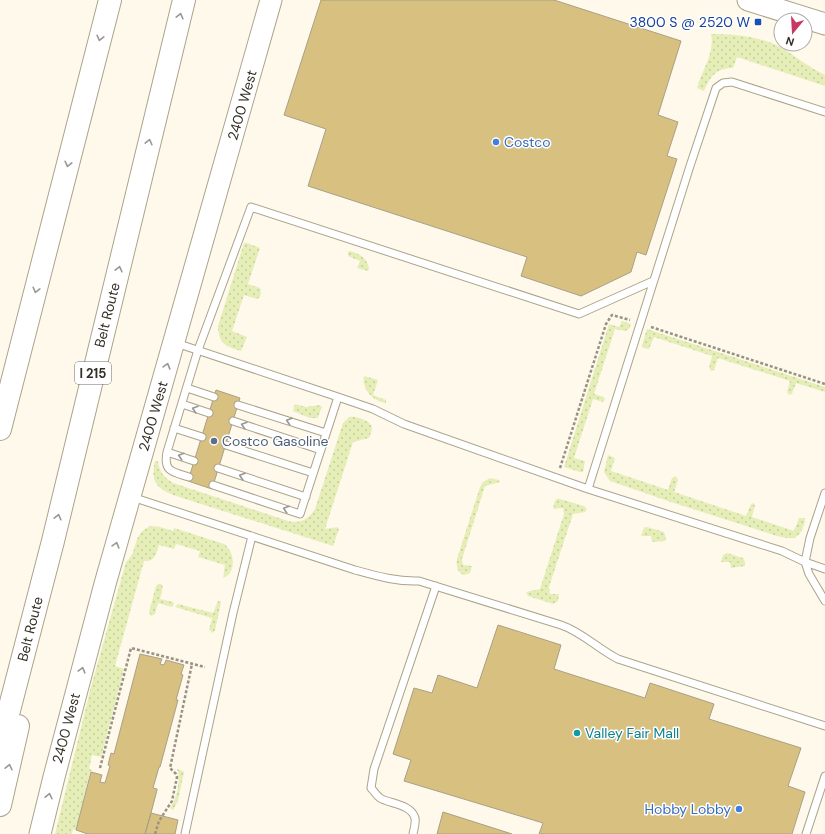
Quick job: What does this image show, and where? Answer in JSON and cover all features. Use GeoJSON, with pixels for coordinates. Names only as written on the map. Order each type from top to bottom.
{"type":"FeatureCollection","features":[{"type":"Feature","properties":{"kind":"highway"},"geometry":{"type":"LineString","coordinates":[[0,429],[110,0]]}},
{"type":"Feature","properties":{"kind":"highway","name":"Belt Route"},"geometry":{"type":"LineString","coordinates":[[0,745],[53,541],[184,0]]}},
{"type":"Feature","properties":{"kind":"highway"},"geometry":{"type":"LineString","coordinates":[[0,804],[26,690],[53,541]]}},
{"type":"Feature","properties":{"kind":"street","name":"2400 West"},"geometry":{"type":"LineString","coordinates":[[40,834],[83,664],[271,0]]}},
{"type":"Feature","properties":{"kind":"street"},"geometry":{"type":"LineString","coordinates":[[748,0],[825,24]]}},
{"type":"Feature","properties":{"kind":"lane"},"geometry":{"type":"LineString","coordinates":[[588,489],[716,88],[723,83],[732,82],[825,112]]}},
{"type":"Feature","properties":{"kind":"lane"},"geometry":{"type":"LineString","coordinates":[[189,477],[172,472],[168,469],[166,460],[167,452],[198,350],[251,207],[579,314],[654,281]]}},
{"type":"Feature","properties":{"kind":"lane"},"geometry":{"type":"LineString","coordinates":[[174,343],[338,397],[373,410],[404,424],[588,489],[782,552],[825,569]]}},
{"type":"Feature","properties":{"kind":"lane"},"geometry":{"type":"LineString","coordinates":[[187,388],[214,397]]}},
{"type":"Feature","properties":{"kind":"lane"},"geometry":{"type":"LineString","coordinates":[[213,485],[300,514],[338,397]]}},
{"type":"Feature","properties":{"kind":"lane"},"geometry":{"type":"LineString","coordinates":[[182,404],[209,413]]}},
{"type":"Feature","properties":{"kind":"lane"},"geometry":{"type":"LineString","coordinates":[[238,405],[326,433]]}},
{"type":"Feature","properties":{"kind":"lane"},"geometry":{"type":"LineString","coordinates":[[233,421],[321,450]]}},
{"type":"Feature","properties":{"kind":"lane"},"geometry":{"type":"LineString","coordinates":[[174,428],[202,437]]}},
{"type":"Feature","properties":{"kind":"lane"},"geometry":{"type":"LineString","coordinates":[[226,445],[313,473]]}},
{"type":"Feature","properties":{"kind":"lane"},"geometry":{"type":"LineString","coordinates":[[167,452],[194,461]]}},
{"type":"Feature","properties":{"kind":"lane"},"geometry":{"type":"LineString","coordinates":[[218,468],[306,497]]}},
{"type":"Feature","properties":{"kind":"lane"},"geometry":{"type":"LineString","coordinates":[[825,493],[810,538],[805,562],[809,574],[825,600]]}},
{"type":"Feature","properties":{"kind":"lane"},"geometry":{"type":"LineString","coordinates":[[130,496],[388,579],[405,582],[419,581],[570,628],[608,654],[618,659],[825,726]]}},
{"type":"Feature","properties":{"kind":"lane"},"geometry":{"type":"LineString","coordinates":[[185,834],[233,613],[252,536]]}},
{"type":"Feature","properties":{"kind":"lane"},"geometry":{"type":"LineString","coordinates":[[412,834],[415,817],[407,808],[379,797],[371,788],[374,769],[436,586]]}},
{"type":"Feature","properties":{"kind":"lane"},"geometry":{"type":"LineString","coordinates":[[806,834],[825,776]]}},
{"type":"Feature","properties":{"kind":"path"},"geometry":{"type":"LineString","coordinates":[[561,466],[606,324],[612,315],[633,321]]}},
{"type":"Feature","properties":{"kind":"path"},"geometry":{"type":"LineString","coordinates":[[648,326],[825,384]]}},
{"type":"Feature","properties":{"kind":"path"},"geometry":{"type":"LineString","coordinates":[[100,768],[131,648],[205,667]]}},
{"type":"Feature","properties":{"kind":"path"},"geometry":{"type":"LineString","coordinates":[[155,834],[163,813],[170,804],[177,777],[170,768],[192,664]]}},
{"type":"Feature","properties":{"kind":"green space"},"geometry":{"type":"Polygon","coordinates":[[[711,34],[729,34],[746,36],[772,43],[773,52],[789,52],[813,69],[825,75],[825,86],[737,57],[733,68],[727,68],[714,74],[704,91],[697,88],[710,55],[712,41],[711,34]]]}},
{"type":"Feature","properties":{"kind":"green space"},"geometry":{"type":"Polygon","coordinates":[[[244,243],[260,248],[248,284],[260,288],[261,291],[260,297],[257,299],[244,295],[232,331],[247,337],[241,351],[227,346],[221,341],[218,326],[244,243]]]}},
{"type":"Feature","properties":{"kind":"green space"},"geometry":{"type":"Polygon","coordinates":[[[350,251],[365,259],[369,268],[368,271],[357,268],[360,261],[348,256],[348,252],[350,251]]]}},
{"type":"Feature","properties":{"kind":"green space"},"geometry":{"type":"Polygon","coordinates":[[[622,321],[631,324],[629,329],[625,331],[615,329],[594,394],[604,397],[605,400],[603,402],[593,399],[574,458],[585,461],[583,472],[564,467],[609,324],[619,327],[622,321]]]}},
{"type":"Feature","properties":{"kind":"green space"},"geometry":{"type":"Polygon","coordinates":[[[647,329],[825,387],[825,392],[796,383],[792,394],[789,395],[787,392],[790,381],[718,358],[714,370],[711,371],[709,368],[712,356],[654,337],[649,349],[643,348],[642,345],[647,329]]]}},
{"type":"Feature","properties":{"kind":"green space"},"geometry":{"type":"Polygon","coordinates":[[[364,376],[378,380],[373,395],[386,400],[386,403],[377,400],[369,394],[364,386],[364,376]]]}},
{"type":"Feature","properties":{"kind":"green space"},"geometry":{"type":"Polygon","coordinates":[[[295,404],[306,407],[320,405],[322,407],[317,418],[310,418],[293,411],[295,404]]]}},
{"type":"Feature","properties":{"kind":"green space"},"geometry":{"type":"Polygon","coordinates":[[[349,417],[355,417],[366,421],[371,425],[372,429],[369,438],[353,442],[325,529],[337,527],[339,529],[333,546],[173,495],[162,489],[155,482],[153,473],[155,461],[158,461],[162,474],[173,483],[288,521],[296,522],[304,520],[310,516],[315,509],[343,423],[349,417]]]}},
{"type":"Feature","properties":{"kind":"green space"},"geometry":{"type":"Polygon","coordinates":[[[608,455],[615,458],[611,471],[668,490],[672,478],[676,476],[678,480],[674,492],[746,516],[751,504],[753,503],[755,505],[752,517],[794,531],[799,518],[805,518],[801,532],[793,538],[777,536],[610,481],[604,472],[608,455]]]}},
{"type":"Feature","properties":{"kind":"green space"},"geometry":{"type":"Polygon","coordinates":[[[490,478],[499,480],[500,482],[485,486],[462,559],[463,565],[472,566],[470,573],[464,575],[458,568],[457,559],[480,487],[483,482],[490,478]]]}},
{"type":"Feature","properties":{"kind":"green space"},"geometry":{"type":"Polygon","coordinates":[[[557,499],[584,506],[587,509],[585,512],[573,514],[549,587],[550,594],[559,594],[558,601],[553,604],[528,596],[526,592],[540,589],[564,514],[563,508],[553,509],[557,499]]]}},
{"type":"Feature","properties":{"kind":"green space"},"geometry":{"type":"Polygon","coordinates":[[[151,526],[173,531],[174,528],[224,544],[228,547],[232,557],[233,562],[231,572],[223,578],[225,565],[198,557],[200,551],[176,544],[174,549],[159,545],[153,559],[144,561],[115,666],[124,669],[101,757],[92,755],[89,769],[92,770],[90,772],[76,830],[73,829],[72,834],[55,834],[91,687],[126,562],[133,553],[140,533],[151,526]]]}},
{"type":"Feature","properties":{"kind":"green space"},"geometry":{"type":"Polygon","coordinates":[[[645,527],[664,532],[666,539],[665,541],[652,542],[651,536],[641,536],[645,527]]]}},
{"type":"Feature","properties":{"kind":"green space"},"geometry":{"type":"Polygon","coordinates":[[[727,553],[743,558],[745,566],[731,568],[730,562],[721,562],[723,555],[727,553]]]}},
{"type":"Feature","properties":{"kind":"green space"},"geometry":{"type":"Polygon","coordinates":[[[161,584],[163,587],[160,599],[173,602],[174,604],[172,607],[158,603],[155,614],[151,616],[149,612],[156,586],[161,584]]]}},
{"type":"Feature","properties":{"kind":"green space"},"geometry":{"type":"Polygon","coordinates":[[[218,601],[221,601],[221,603],[213,633],[209,630],[212,618],[175,607],[178,604],[213,613],[218,601]]]}},
{"type":"Feature","properties":{"kind":"green space"},"geometry":{"type":"Polygon","coordinates":[[[177,769],[184,772],[178,801],[173,810],[170,808],[175,800],[178,789],[179,778],[177,769]]]}},
{"type":"Feature","properties":{"kind":"building","name":"Costco"},"geometry":{"type":"Polygon","coordinates":[[[321,0],[554,0],[681,41],[658,115],[678,122],[667,156],[677,159],[646,255],[637,252],[631,272],[581,296],[521,276],[527,257],[308,186],[326,129],[284,115],[321,0]]]}},
{"type":"Feature","properties":{"kind":"building","name":"Costco Gasoline"},"geometry":{"type":"Polygon","coordinates":[[[216,390],[240,398],[212,489],[188,481],[216,390]]]}},
{"type":"Feature","properties":{"kind":"building","name":"Valley Fair Mall"},"geometry":{"type":"Polygon","coordinates":[[[498,625],[561,645],[554,669],[645,698],[650,683],[714,704],[709,719],[801,748],[788,786],[805,792],[792,834],[539,834],[543,823],[404,781],[411,760],[393,754],[414,688],[432,693],[438,675],[477,688],[498,625]]]}},
{"type":"Feature","properties":{"kind":"building"},"geometry":{"type":"Polygon","coordinates":[[[140,654],[162,659],[160,664],[164,665],[166,660],[184,665],[181,674],[183,675],[176,700],[178,700],[153,788],[157,790],[145,834],[88,834],[76,830],[91,772],[102,775],[100,782],[105,783],[110,766],[108,765],[111,753],[114,754],[140,654]]]}},
{"type":"Feature","properties":{"kind":"building"},"geometry":{"type":"Polygon","coordinates":[[[443,812],[512,834],[437,834],[443,812]]]}},
{"type":"Feature","properties":{"kind":"building"},"geometry":{"type":"Polygon","coordinates":[[[151,813],[178,820],[175,834],[145,834],[151,813]]]}},
{"type":"Feature","properties":{"kind":"place","name":"3800 S @ 2520 W"},"geometry":{"type":"Point","coordinates":[758,22]}},
{"type":"Feature","properties":{"kind":"place","name":"Costco"},"geometry":{"type":"Point","coordinates":[496,142]}},
{"type":"Feature","properties":{"kind":"place","name":"Costco Gasoline"},"geometry":{"type":"Point","coordinates":[214,441]}},
{"type":"Feature","properties":{"kind":"place","name":"Valley Fair Mall"},"geometry":{"type":"Point","coordinates":[577,733]}},
{"type":"Feature","properties":{"kind":"place","name":"Hobby Lobby"},"geometry":{"type":"Point","coordinates":[739,809]}}]}
